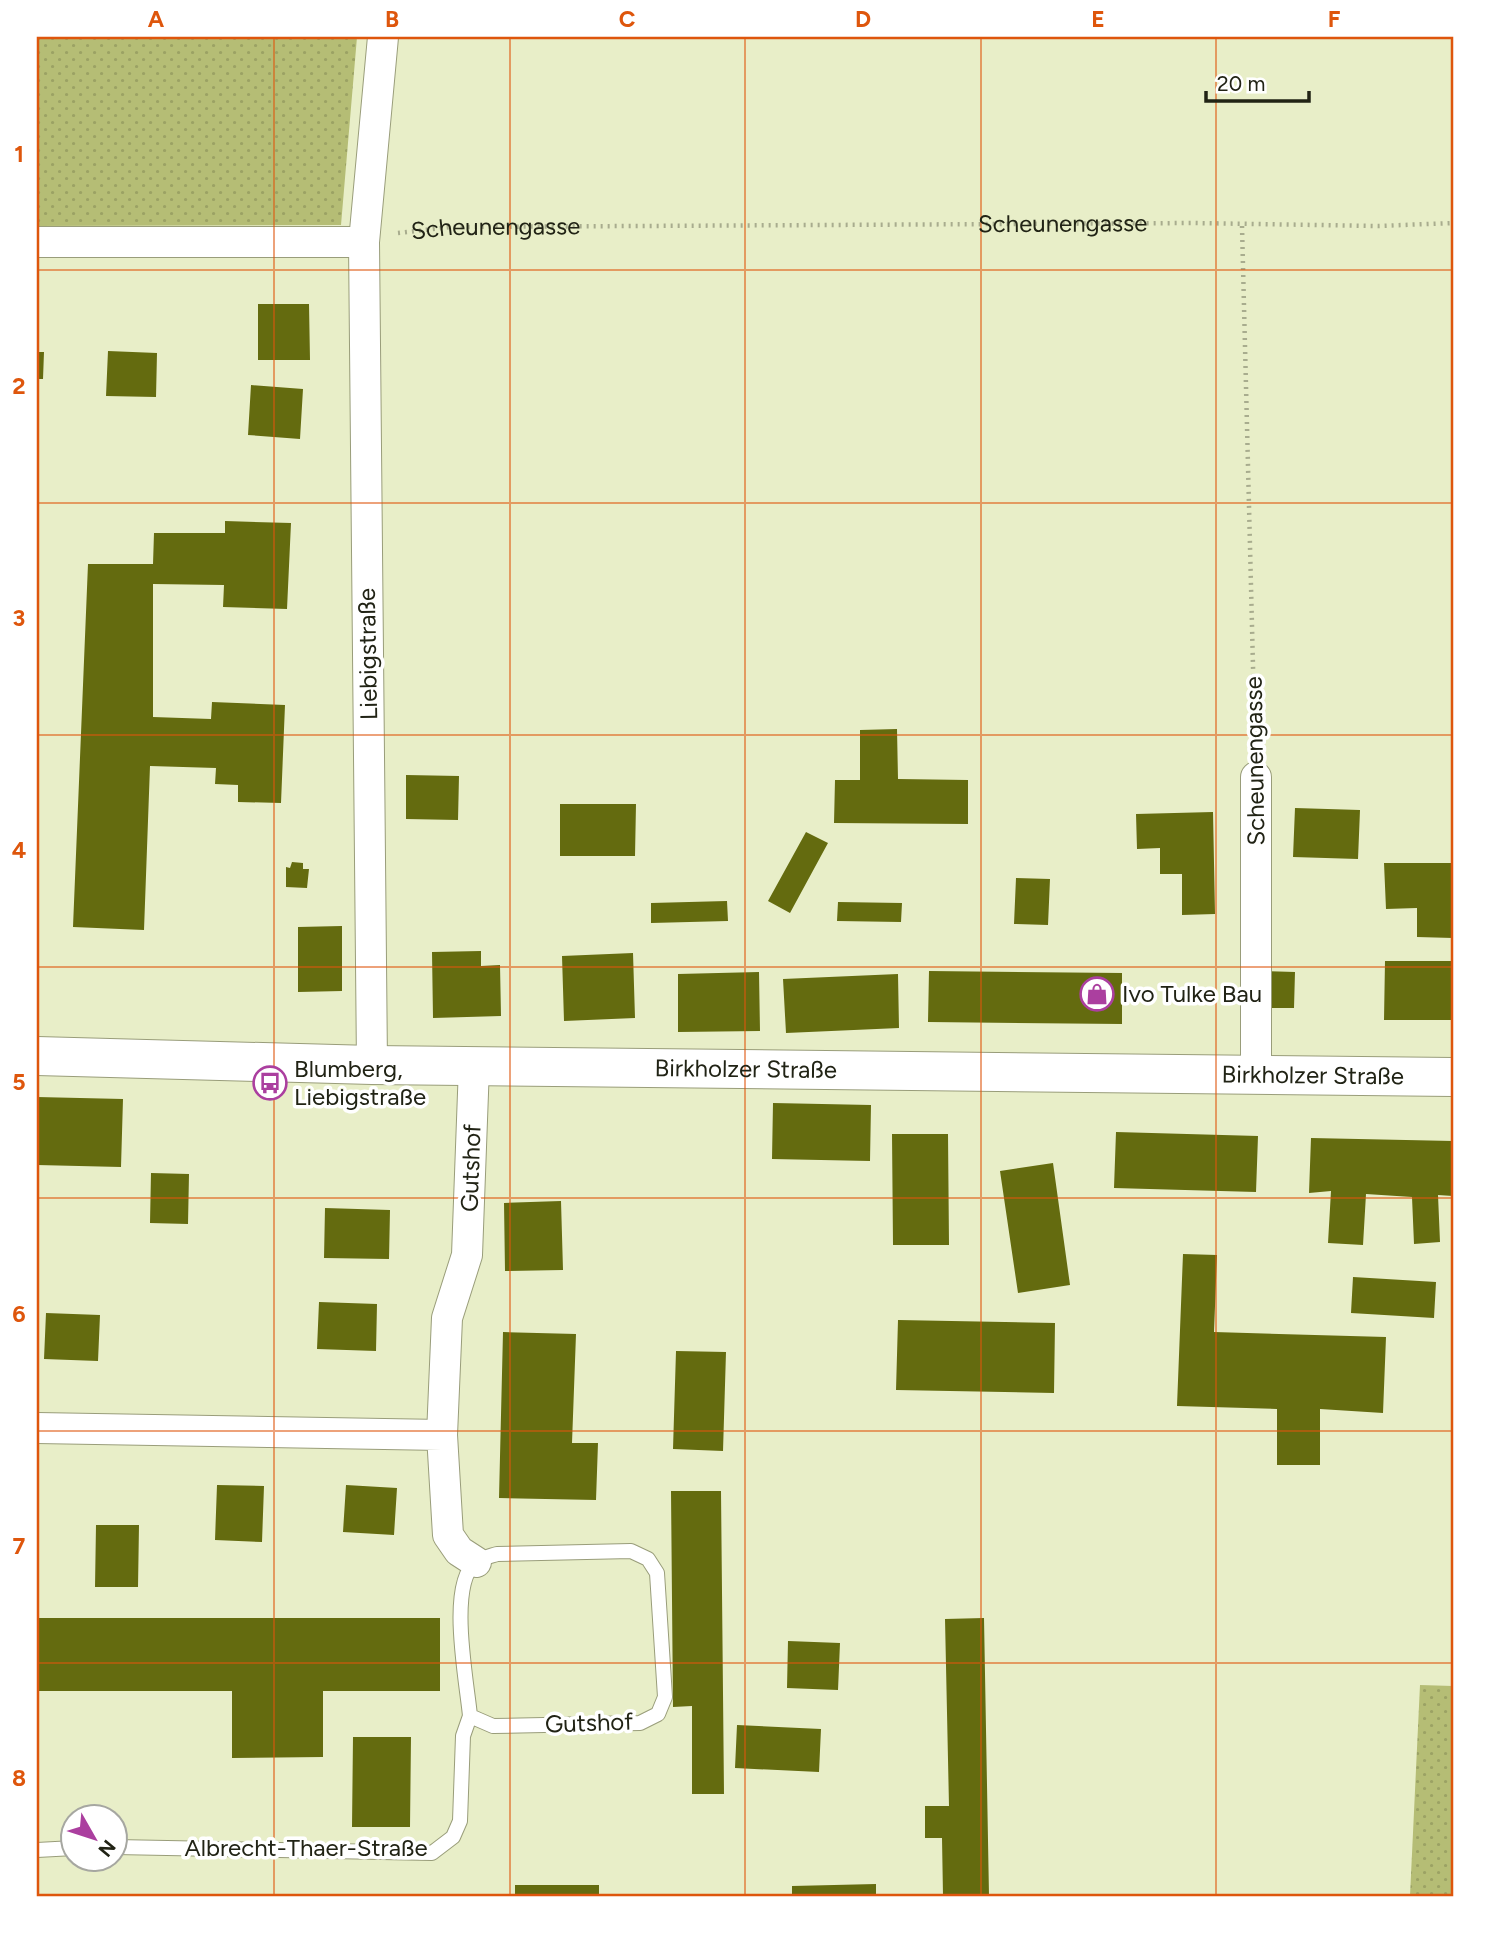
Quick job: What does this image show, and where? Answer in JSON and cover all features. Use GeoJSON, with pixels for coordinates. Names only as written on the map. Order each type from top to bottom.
{"type":"FeatureCollection","features":[{"type":"Feature","properties":{"kind":"main road","name":"Birkholzer Straße"},"geometry":{"type":"LineString","coordinates":[[37,1056],[372,1065],[1453,1077]]}},
{"type":"Feature","properties":{"kind":"street","name":"Liebigstraße"},"geometry":{"type":"LineString","coordinates":[[372,1065],[364,242],[383,37]]}},
{"type":"Feature","properties":{"kind":"street"},"geometry":{"type":"LineString","coordinates":[[37,242],[364,242]]}},
{"type":"Feature","properties":{"kind":"street","name":"Scheunengasse"},"geometry":{"type":"LineString","coordinates":[[1256,776],[1256,1075]]}},
{"type":"Feature","properties":{"kind":"street","name":"Gutshof"},"geometry":{"type":"LineString","coordinates":[[474,1066],[467,1255],[447,1318],[442,1435],[448,1535],[459,1551],[476,1562]]}},
{"type":"Feature","properties":{"kind":"street"},"geometry":{"type":"LineString","coordinates":[[37,1428],[442,1435]]}},
{"type":"Feature","properties":{"kind":"lane","name":"Gutshof"},"geometry":{"type":"LineString","coordinates":[[471,1716],[493,1727],[640,1723],[658,1714],[666,1697],[657,1573],[648,1559],[631,1551],[497,1554],[476,1562]]}},
{"type":"Feature","properties":{"kind":"lane"},"geometry":{"type":"LineString","coordinates":[[471,1716],[460,1599],[466,1578],[476,1562]]}},
{"type":"Feature","properties":{"kind":"lane","name":"Albrecht-Thaer-Straße"},"geometry":{"type":"LineString","coordinates":[[130,1847],[432,1853],[453,1837],[460,1821],[463,1736],[471,1716]]}},
{"type":"Feature","properties":{"kind":"lane"},"geometry":{"type":"LineString","coordinates":[[37,1850],[60,1849]]}},
{"type":"Feature","properties":{"kind":"path","name":"Scheunengasse"},"geometry":{"type":"LineString","coordinates":[[364,242],[406,230],[451,228],[1153,223],[1242,226],[1256,776]]}},
{"type":"Feature","properties":{"kind":"path"},"geometry":{"type":"LineString","coordinates":[[1242,226],[1453,223]]}},
{"type":"Feature","properties":{"kind":"green space"},"geometry":{"type":"Polygon","coordinates":[[[37,37],[357,37],[341,225],[37,226],[37,37]]]}},
{"type":"Feature","properties":{"kind":"green space"},"geometry":{"type":"Polygon","coordinates":[[[1420,1685],[1453,1686],[1453,1896],[1410,1896],[1420,1685]]]}},
{"type":"Feature","properties":{"kind":"building"},"geometry":{"type":"Polygon","coordinates":[[[258,304],[309,304],[310,360],[258,360],[258,304]]]}},
{"type":"Feature","properties":{"kind":"building"},"geometry":{"type":"Polygon","coordinates":[[[108,351],[157,353],[156,397],[106,396],[108,351]]]}},
{"type":"Feature","properties":{"kind":"building"},"geometry":{"type":"Polygon","coordinates":[[[37,352],[44,352],[43,379],[37,379],[37,352]]]}},
{"type":"Feature","properties":{"kind":"building"},"geometry":{"type":"Polygon","coordinates":[[[251,385],[303,389],[300,439],[248,435],[251,385]]]}},
{"type":"Feature","properties":{"kind":"building"},"geometry":{"type":"Polygon","coordinates":[[[225,521],[291,523],[287,609],[223,607],[224,585],[153,584],[153,717],[211,719],[212,702],[285,705],[281,803],[238,802],[238,785],[215,784],[216,768],[150,766],[144,930],[73,927],[88,564],[153,564],[154,533],[225,533],[225,521]]]}},
{"type":"Feature","properties":{"kind":"building"},"geometry":{"type":"Polygon","coordinates":[[[897,729],[898,779],[968,780],[968,824],[834,823],[835,780],[860,780],[860,730],[897,729]]]}},
{"type":"Feature","properties":{"kind":"building"},"geometry":{"type":"Polygon","coordinates":[[[406,775],[459,776],[458,820],[406,819],[406,775]]]}},
{"type":"Feature","properties":{"kind":"building"},"geometry":{"type":"Polygon","coordinates":[[[560,804],[636,804],[635,856],[560,856],[560,804]]]}},
{"type":"Feature","properties":{"kind":"building"},"geometry":{"type":"Polygon","coordinates":[[[1295,808],[1360,810],[1358,859],[1293,857],[1295,808]]]}},
{"type":"Feature","properties":{"kind":"building"},"geometry":{"type":"Polygon","coordinates":[[[1213,812],[1215,914],[1182,915],[1182,874],[1160,874],[1160,848],[1137,849],[1136,814],[1213,812]]]}},
{"type":"Feature","properties":{"kind":"building"},"geometry":{"type":"Polygon","coordinates":[[[806,832],[828,843],[790,913],[768,901],[806,832]]]}},
{"type":"Feature","properties":{"kind":"building"},"geometry":{"type":"Polygon","coordinates":[[[292,862],[303,863],[303,869],[309,869],[307,888],[286,887],[286,867],[290,868],[292,862]]]}},
{"type":"Feature","properties":{"kind":"building"},"geometry":{"type":"Polygon","coordinates":[[[1384,863],[1453,863],[1453,938],[1417,937],[1417,908],[1386,909],[1384,863]]]}},
{"type":"Feature","properties":{"kind":"building"},"geometry":{"type":"Polygon","coordinates":[[[1016,878],[1050,879],[1048,925],[1014,924],[1016,878]]]}},
{"type":"Feature","properties":{"kind":"building"},"geometry":{"type":"Polygon","coordinates":[[[727,901],[728,921],[651,923],[651,903],[727,901]]]}},
{"type":"Feature","properties":{"kind":"building"},"geometry":{"type":"Polygon","coordinates":[[[838,902],[902,903],[901,922],[837,921],[838,902]]]}},
{"type":"Feature","properties":{"kind":"building"},"geometry":{"type":"Polygon","coordinates":[[[342,926],[342,991],[298,992],[298,927],[342,926]]]}},
{"type":"Feature","properties":{"kind":"building"},"geometry":{"type":"Polygon","coordinates":[[[481,951],[481,966],[500,965],[501,1016],[433,1018],[432,952],[481,951]]]}},
{"type":"Feature","properties":{"kind":"building"},"geometry":{"type":"Polygon","coordinates":[[[633,953],[635,1018],[564,1021],[562,956],[633,953]]]}},
{"type":"Feature","properties":{"kind":"building"},"geometry":{"type":"Polygon","coordinates":[[[1385,961],[1453,961],[1453,1020],[1384,1020],[1385,961]]]}},
{"type":"Feature","properties":{"kind":"building"},"geometry":{"type":"Polygon","coordinates":[[[929,971],[1122,973],[1122,1024],[928,1022],[929,971]]]}},
{"type":"Feature","properties":{"kind":"building"},"geometry":{"type":"Polygon","coordinates":[[[1265,971],[1295,972],[1294,1008],[1264,1008],[1265,971]]]}},
{"type":"Feature","properties":{"kind":"building"},"geometry":{"type":"Polygon","coordinates":[[[759,972],[760,1031],[678,1032],[678,974],[759,972]]]}},
{"type":"Feature","properties":{"kind":"building"},"geometry":{"type":"Polygon","coordinates":[[[898,974],[899,1028],[786,1033],[783,979],[898,974]]]}},
{"type":"Feature","properties":{"kind":"building"},"geometry":{"type":"Polygon","coordinates":[[[37,1097],[123,1099],[121,1167],[37,1165],[37,1097]]]}},
{"type":"Feature","properties":{"kind":"building"},"geometry":{"type":"Polygon","coordinates":[[[773,1103],[871,1105],[870,1161],[772,1159],[773,1103]]]}},
{"type":"Feature","properties":{"kind":"building"},"geometry":{"type":"Polygon","coordinates":[[[1116,1132],[1258,1136],[1256,1192],[1114,1188],[1116,1132]]]}},
{"type":"Feature","properties":{"kind":"building"},"geometry":{"type":"Polygon","coordinates":[[[892,1134],[948,1134],[949,1245],[893,1245],[892,1134]]]}},
{"type":"Feature","properties":{"kind":"building"},"geometry":{"type":"Polygon","coordinates":[[[1311,1138],[1453,1141],[1453,1196],[1438,1195],[1440,1242],[1414,1244],[1412,1197],[1366,1194],[1363,1245],[1328,1243],[1331,1191],[1309,1193],[1311,1138]]]}},
{"type":"Feature","properties":{"kind":"building"},"geometry":{"type":"Polygon","coordinates":[[[1053,1163],[1070,1285],[1018,1293],[1000,1171],[1053,1163]]]}},
{"type":"Feature","properties":{"kind":"building"},"geometry":{"type":"Polygon","coordinates":[[[151,1173],[189,1174],[188,1224],[150,1223],[151,1173]]]}},
{"type":"Feature","properties":{"kind":"building"},"geometry":{"type":"Polygon","coordinates":[[[561,1201],[563,1270],[505,1271],[504,1203],[561,1201]]]}},
{"type":"Feature","properties":{"kind":"building"},"geometry":{"type":"Polygon","coordinates":[[[325,1208],[390,1210],[389,1259],[324,1258],[325,1208]]]}},
{"type":"Feature","properties":{"kind":"building"},"geometry":{"type":"Polygon","coordinates":[[[1183,1254],[1217,1255],[1214,1332],[1386,1337],[1383,1413],[1320,1409],[1320,1465],[1277,1465],[1277,1409],[1177,1406],[1183,1254]]]}},
{"type":"Feature","properties":{"kind":"building"},"geometry":{"type":"Polygon","coordinates":[[[1353,1277],[1436,1282],[1434,1318],[1351,1313],[1353,1277]]]}},
{"type":"Feature","properties":{"kind":"building"},"geometry":{"type":"Polygon","coordinates":[[[319,1302],[377,1304],[376,1351],[317,1349],[319,1302]]]}},
{"type":"Feature","properties":{"kind":"building"},"geometry":{"type":"Polygon","coordinates":[[[46,1313],[100,1315],[98,1361],[44,1359],[46,1313]]]}},
{"type":"Feature","properties":{"kind":"building"},"geometry":{"type":"Polygon","coordinates":[[[898,1320],[1055,1323],[1054,1393],[896,1390],[898,1320]]]}},
{"type":"Feature","properties":{"kind":"building"},"geometry":{"type":"Polygon","coordinates":[[[503,1332],[576,1334],[572,1443],[598,1443],[596,1500],[499,1498],[503,1332]]]}},
{"type":"Feature","properties":{"kind":"building"},"geometry":{"type":"Polygon","coordinates":[[[676,1351],[726,1352],[723,1451],[673,1449],[676,1351]]]}},
{"type":"Feature","properties":{"kind":"building"},"geometry":{"type":"Polygon","coordinates":[[[217,1485],[264,1486],[262,1542],[215,1540],[217,1485]]]}},
{"type":"Feature","properties":{"kind":"building"},"geometry":{"type":"Polygon","coordinates":[[[346,1485],[397,1488],[394,1535],[343,1532],[346,1485]]]}},
{"type":"Feature","properties":{"kind":"building"},"geometry":{"type":"Polygon","coordinates":[[[671,1491],[721,1491],[724,1794],[692,1794],[692,1706],[673,1707],[671,1491]]]}},
{"type":"Feature","properties":{"kind":"building"},"geometry":{"type":"Polygon","coordinates":[[[96,1525],[139,1525],[138,1587],[95,1587],[96,1525]]]}},
{"type":"Feature","properties":{"kind":"building"},"geometry":{"type":"Polygon","coordinates":[[[37,1618],[440,1618],[440,1691],[323,1691],[323,1757],[232,1758],[232,1691],[37,1691],[37,1618]]]}},
{"type":"Feature","properties":{"kind":"building"},"geometry":{"type":"Polygon","coordinates":[[[984,1618],[989,1896],[943,1896],[942,1838],[925,1838],[925,1806],[949,1806],[945,1619],[984,1618]]]}},
{"type":"Feature","properties":{"kind":"building"},"geometry":{"type":"Polygon","coordinates":[[[788,1641],[840,1643],[838,1690],[787,1688],[788,1641]]]}},
{"type":"Feature","properties":{"kind":"building"},"geometry":{"type":"Polygon","coordinates":[[[737,1725],[821,1729],[819,1772],[735,1768],[737,1725]]]}},
{"type":"Feature","properties":{"kind":"building"},"geometry":{"type":"Polygon","coordinates":[[[353,1737],[411,1737],[410,1827],[352,1827],[353,1737]]]}},
{"type":"Feature","properties":{"kind":"building"},"geometry":{"type":"Polygon","coordinates":[[[876,1884],[876,1896],[792,1896],[792,1886],[876,1884]]]}},
{"type":"Feature","properties":{"kind":"building"},"geometry":{"type":"Polygon","coordinates":[[[515,1885],[599,1885],[599,1896],[515,1896],[515,1885]]]}},
{"type":"Feature","properties":{"kind":"place","name":"Ivo Tulke Bau"},"geometry":{"type":"Point","coordinates":[1097,994]}},
{"type":"Feature","properties":{"kind":"place","name":"Blumberg, Liebigstraße"},"geometry":{"type":"Point","coordinates":[270,1083]}}]}
